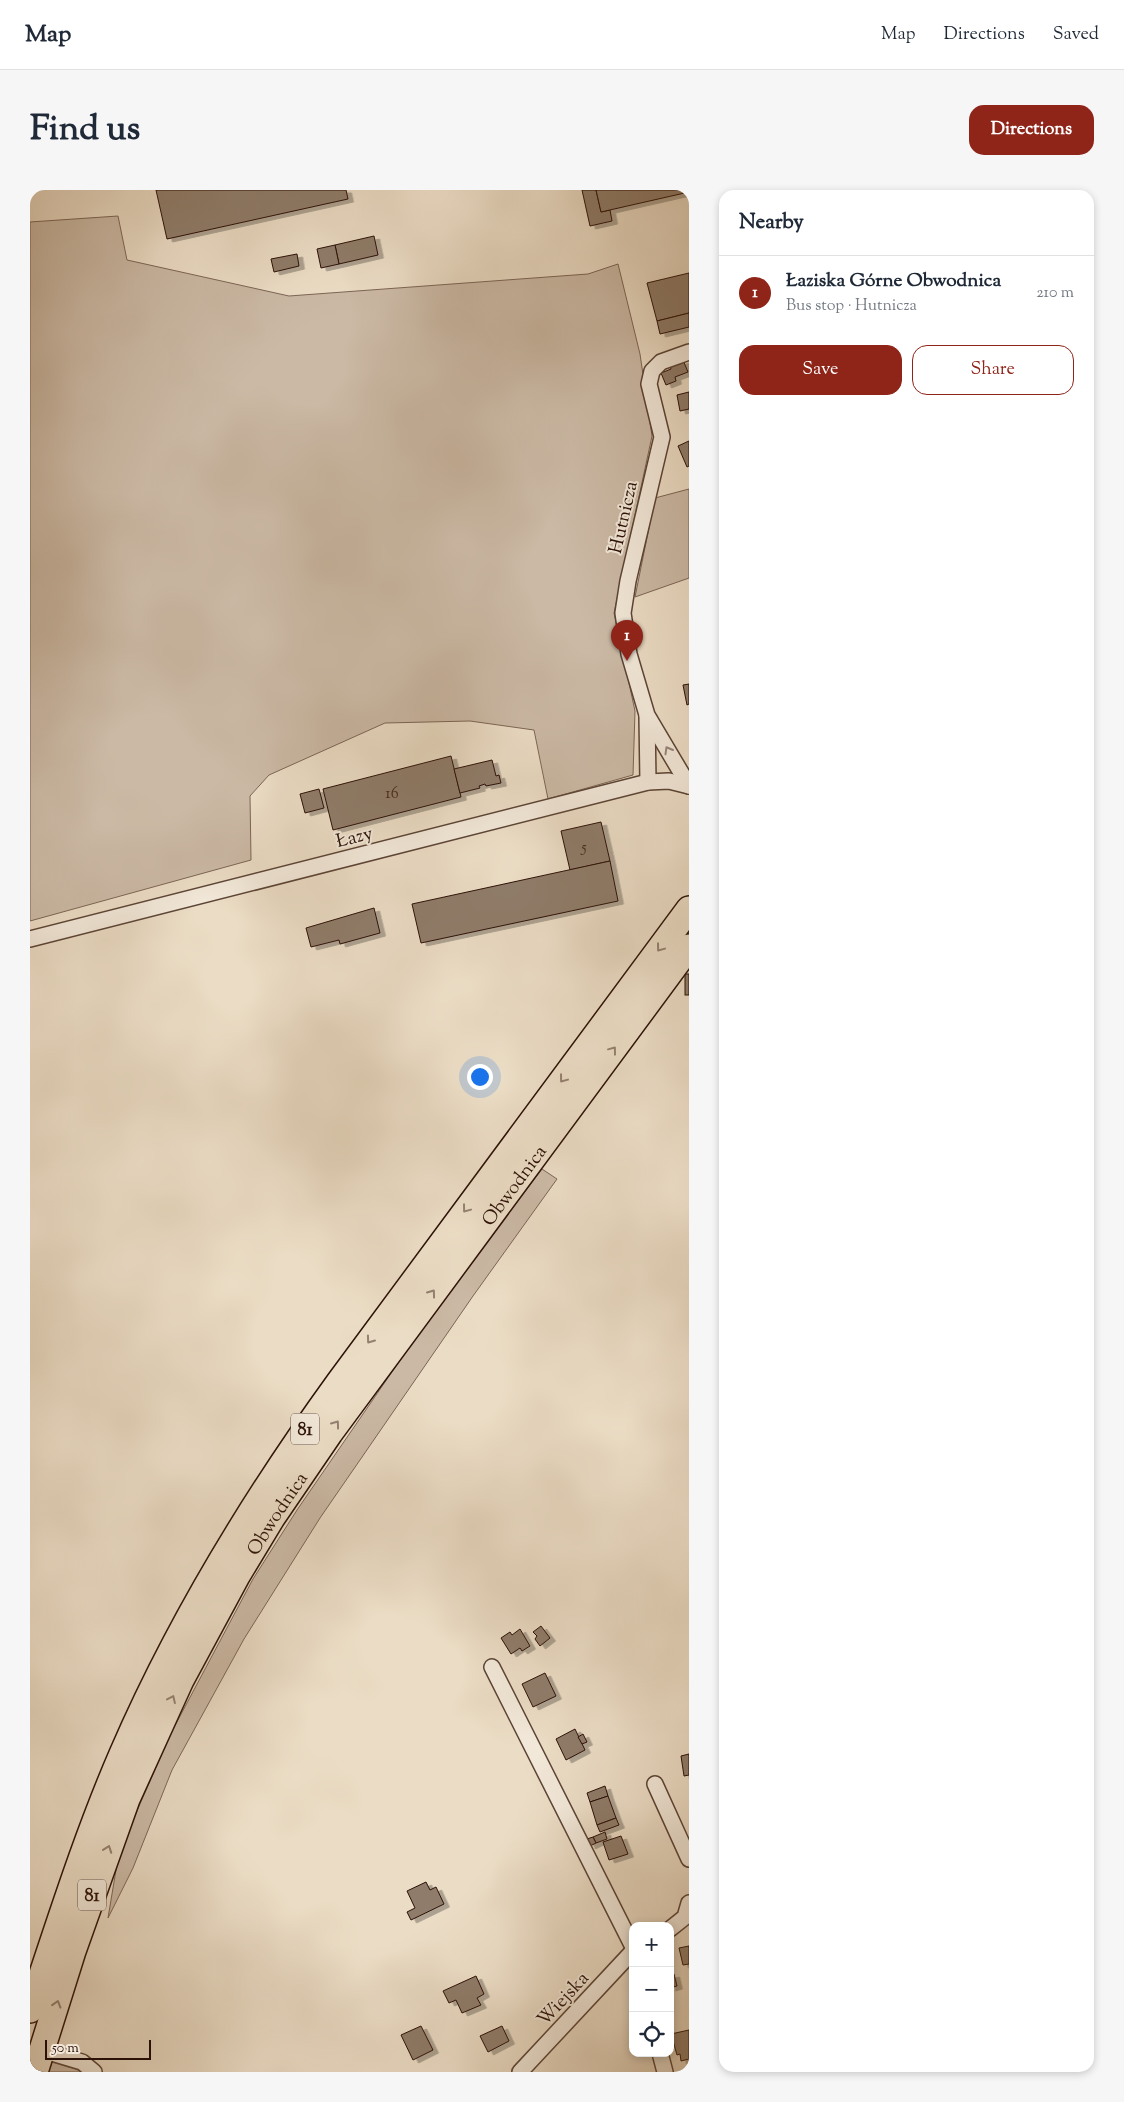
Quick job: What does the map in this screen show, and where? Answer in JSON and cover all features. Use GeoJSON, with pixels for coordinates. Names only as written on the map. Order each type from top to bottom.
{"type":"FeatureCollection","features":[{"type":"Feature","properties":{"kind":"main road","name":"Obwodnica"},"geometry":{"type":"LineString","coordinates":[[30,2010],[84,1849],[122,1754],[178,1638],[241,1527],[266,1486],[333,1390],[689,909]]}},
{"type":"Feature","properties":{"kind":"main road","name":"Obwodnica"},"geometry":{"type":"LineString","coordinates":[[39,2061],[73,1951],[127,1799],[181,1680],[237,1576],[272,1518],[330,1433],[689,947]]}},
{"type":"Feature","properties":{"kind":"street","name":"Hutnicza"},"geometry":{"type":"LineString","coordinates":[[647,715],[629,654],[623,613],[628,581],[662,437],[649,384],[652,371],[661,362],[689,352]]}},
{"type":"Feature","properties":{"kind":"street"},"geometry":{"type":"LineString","coordinates":[[647,715],[648,782]]}},
{"type":"Feature","properties":{"kind":"street"},"geometry":{"type":"LineString","coordinates":[[647,715],[689,786]]}},
{"type":"Feature","properties":{"kind":"street","name":"Łazy"},"geometry":{"type":"LineString","coordinates":[[30,939],[648,782],[669,781],[689,786]]}},
{"type":"Feature","properties":{"kind":"street"},"geometry":{"type":"LineString","coordinates":[[492,1667],[629,1941]]}},
{"type":"Feature","properties":{"kind":"street"},"geometry":{"type":"LineString","coordinates":[[656,1784],[689,1859]]}},
{"type":"Feature","properties":{"kind":"street"},"geometry":{"type":"LineString","coordinates":[[674,1926],[685,1917],[689,1903]]}},
{"type":"Feature","properties":{"kind":"street","name":"Wiejska"},"geometry":{"type":"LineString","coordinates":[[520,2072],[629,1953]]}},
{"type":"Feature","properties":{"kind":"street"},"geometry":{"type":"LineString","coordinates":[[661,2057],[665,2072]]}},
{"type":"Feature","properties":{"kind":"street"},"geometry":{"type":"LineString","coordinates":[[39,2061],[82,2062],[94,2072]]}},
{"type":"Feature","properties":{"kind":"shaded area"},"geometry":{"type":"Polygon","coordinates":[[[118,216],[127,260],[289,296],[588,274],[618,264],[640,354],[652,436],[614,613],[635,711],[633,775],[548,799],[534,730],[470,721],[385,723],[269,775],[250,796],[251,860],[30,921],[30,222],[118,216]]]}},
{"type":"Feature","properties":{"kind":"shaded area"},"geometry":{"type":"Polygon","coordinates":[[[689,489],[689,578],[635,597],[655,498],[689,489]]]}},
{"type":"Feature","properties":{"kind":"shaded area"},"geometry":{"type":"Polygon","coordinates":[[[542,1169],[557,1179],[473,1296],[320,1518],[244,1639],[172,1770],[133,1868],[108,1918],[119,1852],[171,1733],[253,1579],[297,1510],[416,1337],[542,1169]]]}},
{"type":"Feature","properties":{"kind":"shaded area"},"geometry":{"type":"Polygon","coordinates":[[[48,2061],[78,2070],[80,2072],[45,2072],[48,2061]]]}},
{"type":"Feature","properties":{"kind":"building"},"geometry":{"type":"Polygon","coordinates":[[[156,190],[346,190],[348,199],[167,239],[156,190]]]}},
{"type":"Feature","properties":{"kind":"building"},"geometry":{"type":"Polygon","coordinates":[[[582,190],[596,190],[601,212],[610,210],[612,221],[590,226],[582,190]]]}},
{"type":"Feature","properties":{"kind":"building"},"geometry":{"type":"Polygon","coordinates":[[[596,190],[689,190],[689,192],[601,212],[596,190]]]}},
{"type":"Feature","properties":{"kind":"building"},"geometry":{"type":"Polygon","coordinates":[[[374,236],[378,255],[339,264],[335,245],[374,236]]]}},
{"type":"Feature","properties":{"kind":"building"},"geometry":{"type":"Polygon","coordinates":[[[335,245],[339,264],[321,268],[317,249],[335,245]]]}},
{"type":"Feature","properties":{"kind":"building"},"geometry":{"type":"Polygon","coordinates":[[[297,254],[299,266],[274,272],[271,259],[297,254]]]}},
{"type":"Feature","properties":{"kind":"building"},"geometry":{"type":"Polygon","coordinates":[[[689,273],[689,313],[657,321],[647,283],[689,273]]]}},
{"type":"Feature","properties":{"kind":"building"},"geometry":{"type":"Polygon","coordinates":[[[689,313],[689,327],[660,334],[657,321],[689,313]]]}},
{"type":"Feature","properties":{"kind":"building"},"geometry":{"type":"Polygon","coordinates":[[[683,360],[688,372],[675,377],[676,381],[666,385],[661,373],[671,369],[670,366],[683,360]]]}},
{"type":"Feature","properties":{"kind":"building"},"geometry":{"type":"Polygon","coordinates":[[[689,392],[689,409],[680,411],[677,395],[689,392]]]}},
{"type":"Feature","properties":{"kind":"building"},"geometry":{"type":"Polygon","coordinates":[[[689,441],[689,466],[687,467],[678,446],[689,441]]]}},
{"type":"Feature","properties":{"kind":"building"},"geometry":{"type":"Polygon","coordinates":[[[689,684],[689,704],[687,705],[683,685],[689,684]]]}},
{"type":"Feature","properties":{"kind":"building"},"geometry":{"type":"Polygon","coordinates":[[[451,756],[461,797],[333,830],[323,789],[451,756]]]}},
{"type":"Feature","properties":{"kind":"building"},"geometry":{"type":"Polygon","coordinates":[[[492,760],[496,776],[499,775],[501,783],[486,786],[485,784],[479,786],[480,788],[460,793],[454,769],[492,760]]]}},
{"type":"Feature","properties":{"kind":"building"},"geometry":{"type":"Polygon","coordinates":[[[319,789],[324,808],[305,813],[300,794],[319,789]]]}},
{"type":"Feature","properties":{"kind":"building"},"geometry":{"type":"Polygon","coordinates":[[[601,822],[610,861],[570,870],[561,831],[601,822]]]}},
{"type":"Feature","properties":{"kind":"building"},"geometry":{"type":"Polygon","coordinates":[[[610,861],[618,901],[421,943],[412,904],[610,861]]]}},
{"type":"Feature","properties":{"kind":"building"},"geometry":{"type":"Polygon","coordinates":[[[374,908],[380,933],[340,944],[339,940],[311,947],[306,928],[374,908]]]}},
{"type":"Feature","properties":{"kind":"building"},"geometry":{"type":"Polygon","coordinates":[[[685,974],[689,974],[689,995],[685,995],[685,974]]]}},
{"type":"Feature","properties":{"kind":"building"},"geometry":{"type":"Polygon","coordinates":[[[541,1626],[550,1638],[540,1646],[535,1639],[537,1636],[533,1632],[541,1626]]]}},
{"type":"Feature","properties":{"kind":"building"},"geometry":{"type":"Polygon","coordinates":[[[520,1629],[530,1646],[522,1651],[520,1648],[511,1654],[501,1638],[510,1632],[512,1635],[520,1629]]]}},
{"type":"Feature","properties":{"kind":"building"},"geometry":{"type":"Polygon","coordinates":[[[545,1673],[556,1696],[533,1707],[522,1684],[545,1673]]]}},
{"type":"Feature","properties":{"kind":"building"},"geometry":{"type":"Polygon","coordinates":[[[575,1729],[585,1750],[566,1760],[556,1739],[575,1729]]]}},
{"type":"Feature","properties":{"kind":"building"},"geometry":{"type":"Polygon","coordinates":[[[583,1734],[587,1742],[582,1744],[578,1737],[583,1734]]]}},
{"type":"Feature","properties":{"kind":"building"},"geometry":{"type":"Polygon","coordinates":[[[689,1754],[689,1775],[684,1776],[681,1756],[689,1754]]]}},
{"type":"Feature","properties":{"kind":"building"},"geometry":{"type":"Polygon","coordinates":[[[605,1786],[608,1796],[590,1802],[587,1793],[605,1786]]]}},
{"type":"Feature","properties":{"kind":"building"},"geometry":{"type":"Polygon","coordinates":[[[608,1796],[616,1818],[597,1825],[590,1802],[608,1796]]]}},
{"type":"Feature","properties":{"kind":"building"},"geometry":{"type":"Polygon","coordinates":[[[616,1818],[619,1825],[600,1832],[597,1825],[616,1818]]]}},
{"type":"Feature","properties":{"kind":"building"},"geometry":{"type":"Polygon","coordinates":[[[605,1832],[607,1839],[596,1843],[593,1837],[605,1832]]]}},
{"type":"Feature","properties":{"kind":"building"},"geometry":{"type":"Polygon","coordinates":[[[621,1836],[628,1854],[609,1860],[603,1842],[621,1836]]]}},
{"type":"Feature","properties":{"kind":"building"},"geometry":{"type":"Polygon","coordinates":[[[593,1837],[596,1843],[590,1846],[587,1839],[593,1837]]]}},
{"type":"Feature","properties":{"kind":"building"},"geometry":{"type":"Polygon","coordinates":[[[426,1882],[430,1890],[436,1887],[444,1904],[411,1920],[407,1912],[415,1908],[407,1891],[426,1882]]]}},
{"type":"Feature","properties":{"kind":"building"},"geometry":{"type":"Polygon","coordinates":[[[689,1946],[689,1964],[683,1965],[679,1948],[689,1946]]]}},
{"type":"Feature","properties":{"kind":"building"},"geometry":{"type":"Polygon","coordinates":[[[674,1974],[677,1986],[674,1987],[674,1974]]]}},
{"type":"Feature","properties":{"kind":"building"},"geometry":{"type":"Polygon","coordinates":[[[476,1976],[484,1994],[477,1998],[481,2005],[462,2013],[456,2000],[449,2003],[443,1991],[476,1976]]]}},
{"type":"Feature","properties":{"kind":"building"},"geometry":{"type":"Polygon","coordinates":[[[421,2026],[433,2050],[413,2060],[401,2035],[421,2026]]]}},
{"type":"Feature","properties":{"kind":"building"},"geometry":{"type":"Polygon","coordinates":[[[502,2026],[509,2041],[488,2052],[480,2036],[502,2026]]]}},
{"type":"Feature","properties":{"kind":"building"},"geometry":{"type":"Polygon","coordinates":[[[689,2030],[689,2059],[681,2061],[680,2054],[677,2055],[674,2044],[674,2033],[689,2030]]]}},
{"type":"Feature","properties":{"kind":"place","name":"Łaziska Górne Obwodnica"},"geometry":{"type":"Point","coordinates":[627,661]}}]}
